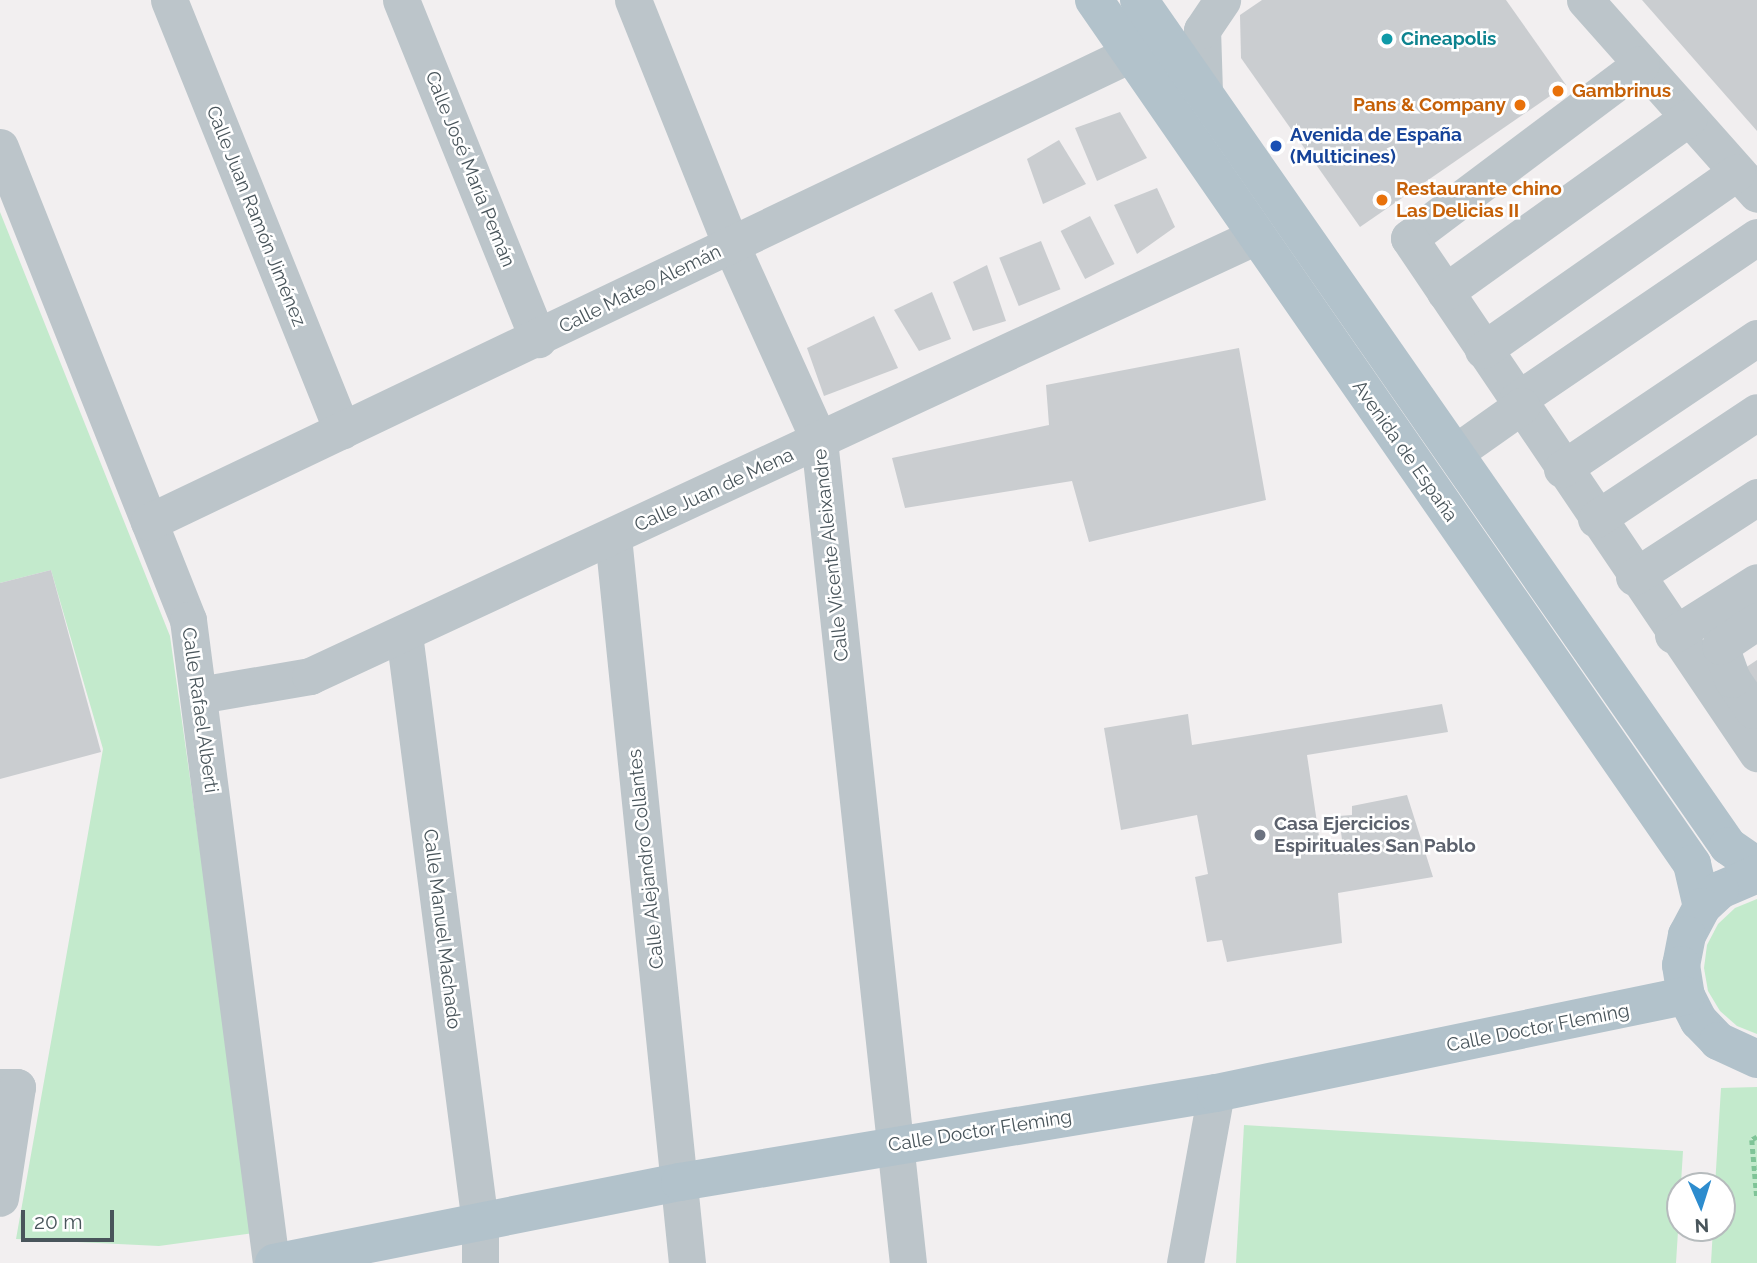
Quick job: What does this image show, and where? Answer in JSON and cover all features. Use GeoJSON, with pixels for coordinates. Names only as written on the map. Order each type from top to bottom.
{"type":"FeatureCollection","features":[{"type":"Feature","properties":{"kind":"main road","name":"Avenida de España"},"geometry":{"type":"LineString","coordinates":[[1094,0],[1692,864],[1703,907]]}},
{"type":"Feature","properties":{"kind":"main road","name":"Avenida de España"},"geometry":{"type":"LineString","coordinates":[[1139,0],[1327,276],[1456,452],[1728,846],[1757,866]]}},
{"type":"Feature","properties":{"kind":"main road"},"geometry":{"type":"LineString","coordinates":[[1757,874],[1720,890],[1703,907],[1687,935],[1681,965],[1686,996],[1699,1021],[1718,1041],[1757,1059]]}},
{"type":"Feature","properties":{"kind":"main road","name":"Calle Doctor Fleming"},"geometry":{"type":"LineString","coordinates":[[273,1263],[680,1182],[1216,1093],[1686,996]]}},
{"type":"Feature","properties":{"kind":"street","name":"Calle Juan Ramón Jiménez"},"geometry":{"type":"LineString","coordinates":[[170,0],[342,431]]}},
{"type":"Feature","properties":{"kind":"street","name":"Calle José María Pemán"},"geometry":{"type":"LineString","coordinates":[[401,0],[538,339]]}},
{"type":"Feature","properties":{"kind":"street","name":"Calle Vicente Aleixandre"},"geometry":{"type":"LineString","coordinates":[[634,0],[731,245],[819,440],[908,1263]]}},
{"type":"Feature","properties":{"kind":"street"},"geometry":{"type":"LineString","coordinates":[[1204,92],[1202,30],[1222,0]]}},
{"type":"Feature","properties":{"kind":"street"},"geometry":{"type":"LineString","coordinates":[[1483,350],[1747,183],[1585,0]]}},
{"type":"Feature","properties":{"kind":"street","name":"Calle Mateo Alemán"},"geometry":{"type":"LineString","coordinates":[[149,522],[538,339],[1130,54]]}},
{"type":"Feature","properties":{"kind":"street"},"geometry":{"type":"LineString","coordinates":[[1641,64],[1409,238],[1673,635],[1757,753]]}},
{"type":"Feature","properties":{"kind":"street"},"geometry":{"type":"LineString","coordinates":[[1445,292],[1689,117]]}},
{"type":"Feature","properties":{"kind":"street","name":"Calle Rafael Alberti"},"geometry":{"type":"LineString","coordinates":[[0,146],[188,620],[273,1263]]}},
{"type":"Feature","properties":{"kind":"street","name":"Calle Juan de Mena"},"geometry":{"type":"LineString","coordinates":[[199,695],[310,676],[1256,236]]}},
{"type":"Feature","properties":{"kind":"street"},"geometry":{"type":"LineString","coordinates":[[1456,452],[1519,403],[1757,237]]}},
{"type":"Feature","properties":{"kind":"street"},"geometry":{"type":"LineString","coordinates":[[1562,469],[1757,338]]}},
{"type":"Feature","properties":{"kind":"street"},"geometry":{"type":"LineString","coordinates":[[1596,519],[1757,412]]}},
{"type":"Feature","properties":{"kind":"street"},"geometry":{"type":"LineString","coordinates":[[1634,577],[1757,497]]}},
{"type":"Feature","properties":{"kind":"street","name":"Calle Alejandro Collantes"},"geometry":{"type":"LineString","coordinates":[[613,537],[687,1263]]}},
{"type":"Feature","properties":{"kind":"street"},"geometry":{"type":"LineString","coordinates":[[1673,635],[1757,582]]}},
{"type":"Feature","properties":{"kind":"street"},"geometry":{"type":"LineString","coordinates":[[1757,621],[1720,646],[1732,679],[1757,716]]}},
{"type":"Feature","properties":{"kind":"street","name":"Calle Manuel Machado"},"geometry":{"type":"LineString","coordinates":[[404,634],[480,1223],[480,1263]]}},
{"type":"Feature","properties":{"kind":"street"},"geometry":{"type":"LineString","coordinates":[[0,1087],[17,1087],[0,1198]]}},
{"type":"Feature","properties":{"kind":"street"},"geometry":{"type":"LineString","coordinates":[[1185,1263],[1216,1093]]}},
{"type":"Feature","properties":{"kind":"path"},"geometry":{"type":"LineString","coordinates":[[1757,1138],[1752,1140],[1757,1198]]}},
{"type":"Feature","properties":{"kind":"green space"},"geometry":{"type":"Polygon","coordinates":[[[0,212],[170,636],[254,1233],[159,1246],[16,1239],[103,749],[51,570],[0,583],[0,212]]]}},
{"type":"Feature","properties":{"kind":"green space"},"geometry":{"type":"Polygon","coordinates":[[[1757,899],[1757,1034],[1737,1026],[1720,1011],[1708,991],[1704,968],[1707,945],[1718,924],[1735,908],[1757,899]]]}},
{"type":"Feature","properties":{"kind":"green space"},"geometry":{"type":"Polygon","coordinates":[[[1757,1087],[1757,1263],[1711,1263],[1712,1242],[1736,1242],[1736,1172],[1716,1172],[1721,1088],[1757,1087]]]}},
{"type":"Feature","properties":{"kind":"green space"},"geometry":{"type":"Polygon","coordinates":[[[1244,1125],[1683,1151],[1682,1172],[1666,1172],[1666,1242],[1677,1242],[1676,1263],[1236,1263],[1244,1125]]]}},
{"type":"Feature","properties":{"kind":"building"},"geometry":{"type":"Polygon","coordinates":[[[1262,0],[1506,0],[1566,85],[1360,227],[1241,58],[1240,15],[1262,0]]]}},
{"type":"Feature","properties":{"kind":"building"},"geometry":{"type":"Polygon","coordinates":[[[1642,0],[1757,0],[1757,131],[1642,0]]]}},
{"type":"Feature","properties":{"kind":"building"},"geometry":{"type":"Polygon","coordinates":[[[1120,112],[1147,158],[1097,181],[1075,128],[1120,112]]]}},
{"type":"Feature","properties":{"kind":"building"},"geometry":{"type":"Polygon","coordinates":[[[1059,140],[1086,184],[1043,204],[1027,159],[1059,140]]]}},
{"type":"Feature","properties":{"kind":"building"},"geometry":{"type":"Polygon","coordinates":[[[1157,188],[1175,227],[1137,254],[1114,205],[1157,188]]]}},
{"type":"Feature","properties":{"kind":"building"},"geometry":{"type":"Polygon","coordinates":[[[1090,216],[1115,264],[1085,279],[1061,231],[1090,216]]]}},
{"type":"Feature","properties":{"kind":"building"},"geometry":{"type":"Polygon","coordinates":[[[1041,241],[1060,289],[1019,306],[999,258],[1041,241]]]}},
{"type":"Feature","properties":{"kind":"building"},"geometry":{"type":"Polygon","coordinates":[[[987,265],[1006,321],[973,331],[953,282],[987,265]]]}},
{"type":"Feature","properties":{"kind":"building"},"geometry":{"type":"Polygon","coordinates":[[[932,292],[951,339],[919,351],[894,310],[932,292]]]}},
{"type":"Feature","properties":{"kind":"building"},"geometry":{"type":"Polygon","coordinates":[[[874,316],[898,368],[824,396],[807,348],[874,316]]]}},
{"type":"Feature","properties":{"kind":"building"},"geometry":{"type":"Polygon","coordinates":[[[1239,348],[1266,500],[1089,542],[1072,481],[905,508],[892,458],[1049,425],[1046,385],[1239,348]]]}},
{"type":"Feature","properties":{"kind":"building"},"geometry":{"type":"Polygon","coordinates":[[[51,570],[101,752],[0,779],[0,583],[51,570]]]}},
{"type":"Feature","properties":{"kind":"building"},"geometry":{"type":"Polygon","coordinates":[[[1757,660],[1757,685],[1745,668],[1757,660]]]}},
{"type":"Feature","properties":{"kind":"building","name":"Casa Ejercicios Espirituales San Pablo"},"geometry":{"type":"Polygon","coordinates":[[[1442,704],[1448,732],[1307,755],[1320,843],[1342,840],[1339,816],[1352,815],[1352,806],[1407,795],[1433,877],[1338,893],[1342,943],[1227,962],[1222,940],[1207,942],[1195,877],[1208,874],[1197,815],[1121,830],[1104,728],[1188,714],[1192,745],[1442,704]]]}},
{"type":"Feature","properties":{"kind":"place","name":"Cineapolis"},"geometry":{"type":"Point","coordinates":[1387,39]}},
{"type":"Feature","properties":{"kind":"place","name":"Gambrinus"},"geometry":{"type":"Point","coordinates":[1558,91]}},
{"type":"Feature","properties":{"kind":"place","name":"Pans & Company"},"geometry":{"type":"Point","coordinates":[1520,105]}},
{"type":"Feature","properties":{"kind":"place","name":"Avenida de España (Multicines)"},"geometry":{"type":"Point","coordinates":[1276,146]}},
{"type":"Feature","properties":{"kind":"place","name":"Restaurante chino Las Delicias II"},"geometry":{"type":"Point","coordinates":[1382,200]}},
{"type":"Feature","properties":{"kind":"place","name":"Casa Ejercicios Espirituales San Pablo"},"geometry":{"type":"Point","coordinates":[1260,835]}}]}
